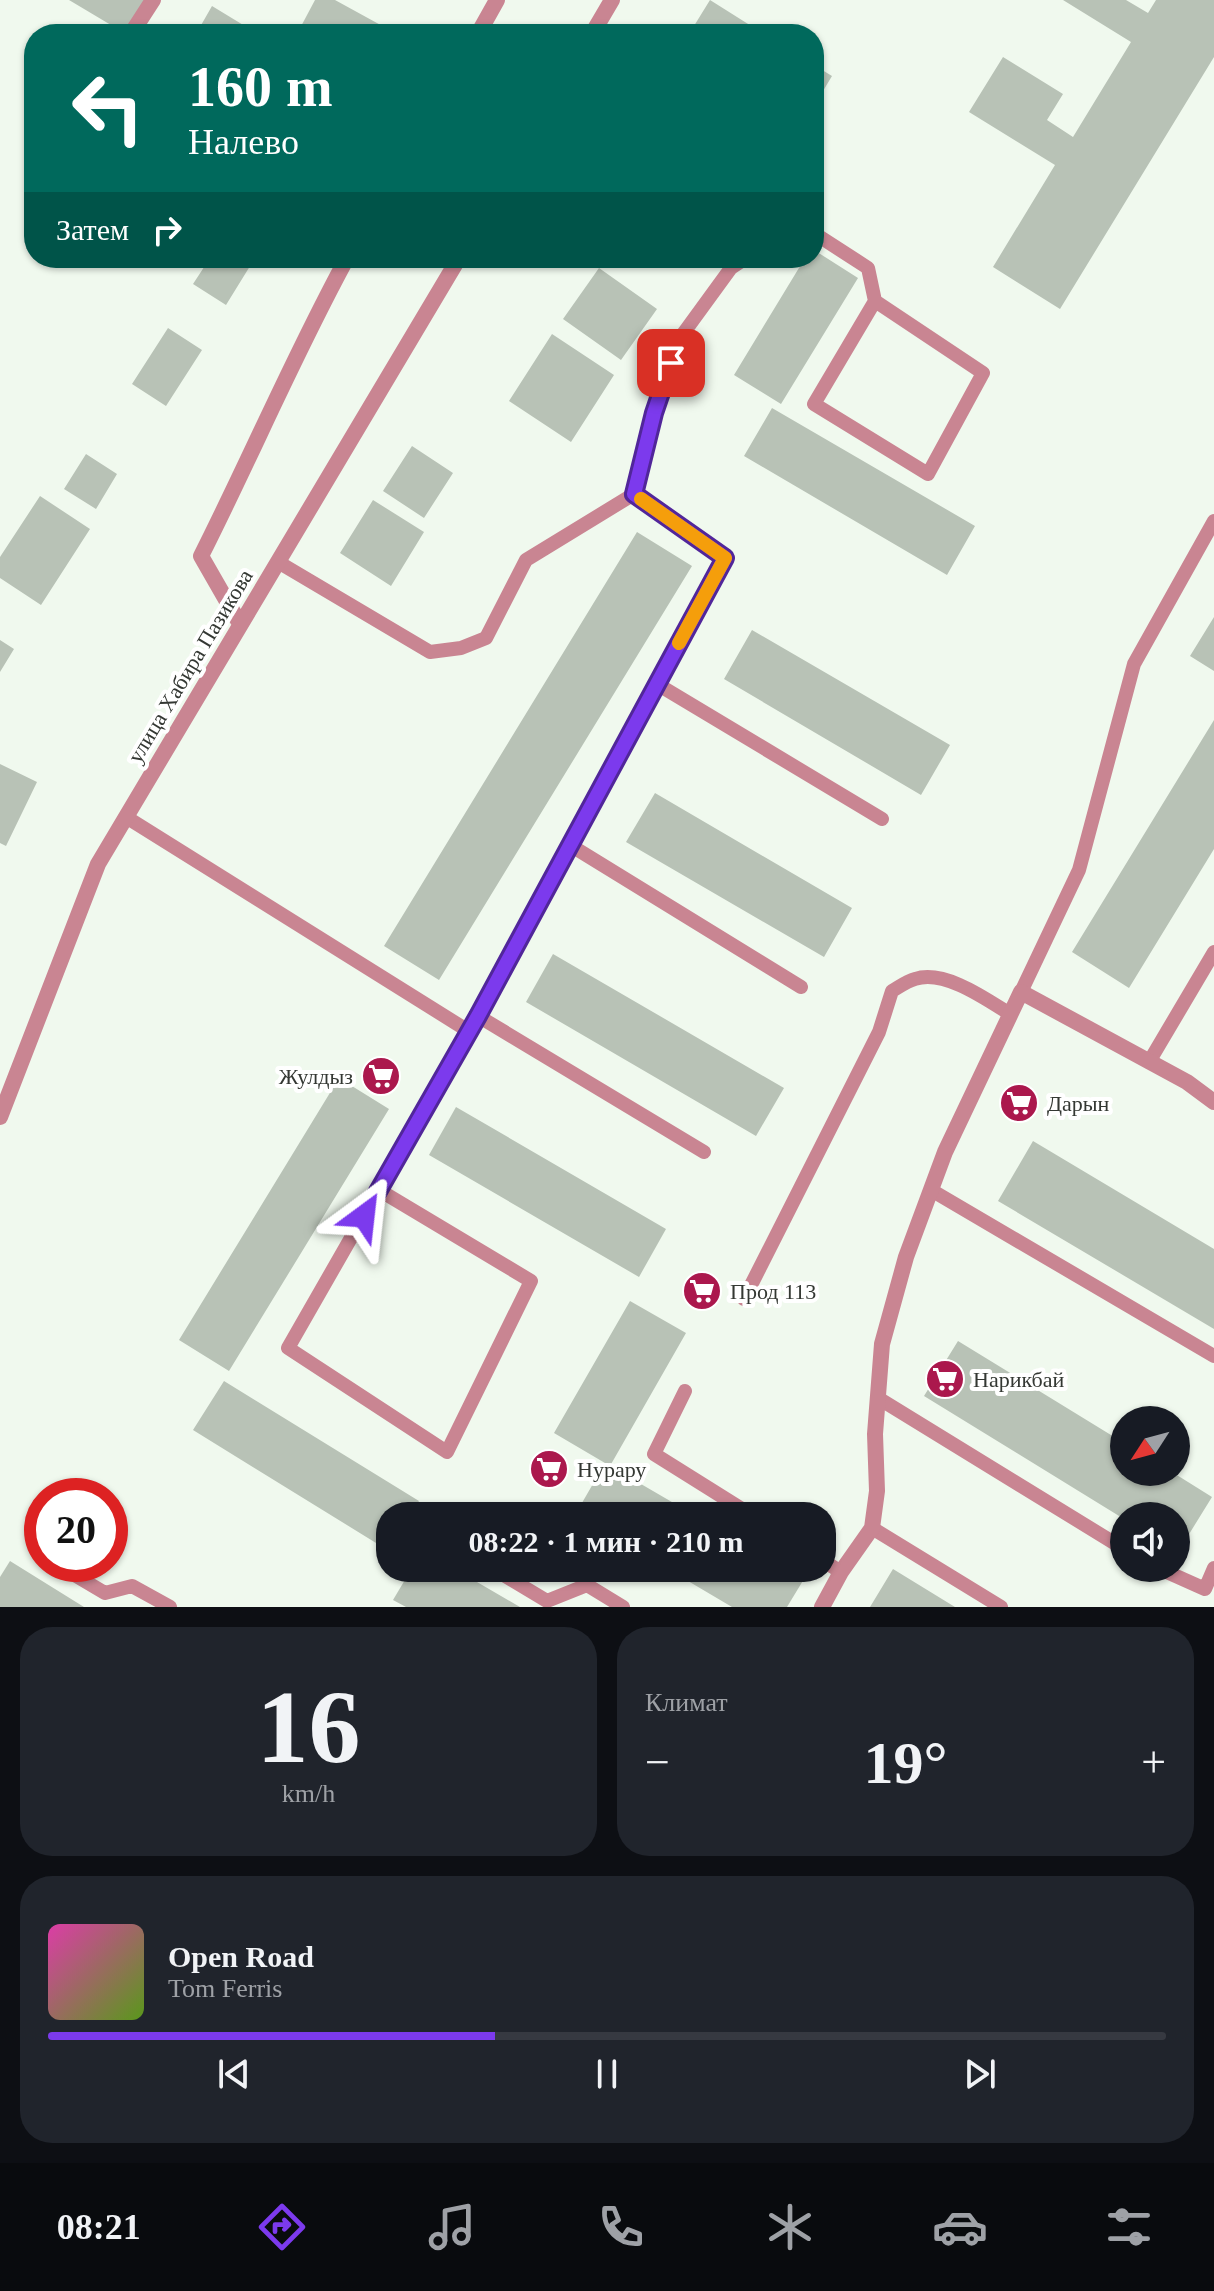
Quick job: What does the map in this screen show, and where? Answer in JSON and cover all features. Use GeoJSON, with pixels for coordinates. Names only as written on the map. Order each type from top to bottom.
{"type":"FeatureCollection","features":[{"type":"Feature","properties":{"kind":"street"},"geometry":{"type":"LineString","coordinates":[[137,24],[153,0]]}},
{"type":"Feature","properties":{"kind":"street"},"geometry":{"type":"LineString","coordinates":[[484,24],[497,0]]}},
{"type":"Feature","properties":{"kind":"street"},"geometry":{"type":"LineString","coordinates":[[602,24],[612,0]]}},
{"type":"Feature","properties":{"kind":"street"},"geometry":{"type":"LineString","coordinates":[[240,624],[201,556],[236,487],[264,419],[342,268]]}},
{"type":"Feature","properties":{"kind":"street","name":"улица Хабира Пазикова"},"geometry":{"type":"LineString","coordinates":[[0,1117],[98,864],[453,268]]}},
{"type":"Feature","properties":{"kind":"street"},"geometry":{"type":"LineString","coordinates":[[822,1607],[841,1572],[872,1528],[877,1491],[875,1434],[882,1344],[906,1257],[945,1152],[1021,992],[1187,1082],[1214,1102]]}},
{"type":"Feature","properties":{"kind":"lane"},"geometry":{"type":"LineString","coordinates":[[824,239],[868,268],[875,301],[814,404],[928,474],[983,373],[875,301]]}},
{"type":"Feature","properties":{"kind":"lane"},"geometry":{"type":"LineString","coordinates":[[278,562],[430,652],[461,648],[486,638],[526,560],[634,494],[654,413],[680,338],[731,268]]}},
{"type":"Feature","properties":{"kind":"lane"},"geometry":{"type":"LineString","coordinates":[[379,1190],[531,1281],[447,1452],[288,1348],[379,1190],[470,1032],[725,558],[634,494]]}},
{"type":"Feature","properties":{"kind":"lane"},"geometry":{"type":"LineString","coordinates":[[1021,992],[1079,870],[1134,664],[1214,521]]}},
{"type":"Feature","properties":{"kind":"lane"},"geometry":{"type":"LineString","coordinates":[[657,684],[882,819]]}},
{"type":"Feature","properties":{"kind":"lane"},"geometry":{"type":"LineString","coordinates":[[126,817],[470,1032]]}},
{"type":"Feature","properties":{"kind":"lane"},"geometry":{"type":"LineString","coordinates":[[570,845],[801,987]]}},
{"type":"Feature","properties":{"kind":"lane"},"geometry":{"type":"LineString","coordinates":[[1149,1062],[1214,952]]}},
{"type":"Feature","properties":{"kind":"lane"},"geometry":{"type":"LineString","coordinates":[[744,1299],[879,1032],[892,991],[916,978],[934,978],[965,987],[1010,1014]]}},
{"type":"Feature","properties":{"kind":"lane"},"geometry":{"type":"LineString","coordinates":[[478,1016],[704,1152]]}},
{"type":"Feature","properties":{"kind":"lane"},"geometry":{"type":"LineString","coordinates":[[931,1190],[1214,1356]]}},
{"type":"Feature","properties":{"kind":"lane"},"geometry":{"type":"LineString","coordinates":[[685,1391],[654,1454],[731,1502]]}},
{"type":"Feature","properties":{"kind":"lane"},"geometry":{"type":"LineString","coordinates":[[878,1398],[1110,1540]]}},
{"type":"Feature","properties":{"kind":"lane"},"geometry":{"type":"LineString","coordinates":[[872,1528],[1001,1607]]}},
{"type":"Feature","properties":{"kind":"lane"},"geometry":{"type":"LineString","coordinates":[[1189,1582],[1205,1589],[1214,1568]]}},
{"type":"Feature","properties":{"kind":"lane"},"geometry":{"type":"LineString","coordinates":[[836,1569],[841,1572]]}},
{"type":"Feature","properties":{"kind":"lane"},"geometry":{"type":"LineString","coordinates":[[86,1582],[105,1593],[132,1586],[170,1607]]}},
{"type":"Feature","properties":{"kind":"lane"},"geometry":{"type":"LineString","coordinates":[[515,1582],[547,1601],[587,1585],[623,1607]]}},
{"type":"Feature","properties":{"kind":"building"},"geometry":{"type":"Polygon","coordinates":[[[69,0],[147,0],[132,24],[109,24],[69,0]]]}},
{"type":"Feature","properties":{"kind":"building"},"geometry":{"type":"Polygon","coordinates":[[[315,0],[335,0],[379,24],[302,24],[315,0]]]}},
{"type":"Feature","properties":{"kind":"building"},"geometry":{"type":"Polygon","coordinates":[[[710,0],[748,24],[695,24],[710,0]]]}},
{"type":"Feature","properties":{"kind":"building"},"geometry":{"type":"Polygon","coordinates":[[[1063,0],[1126,0],[1148,13],[1156,0],[1214,0],[1214,57],[1060,309],[993,267],[1055,165],[969,112],[1003,57],[1063,94],[1047,120],[1073,137],[1131,42],[1063,0]]]}},
{"type":"Feature","properties":{"kind":"building"},"geometry":{"type":"Polygon","coordinates":[[[212,6],[242,24],[202,24],[212,6]]]}},
{"type":"Feature","properties":{"kind":"building"},"geometry":{"type":"Polygon","coordinates":[[[824,71],[832,76],[824,89],[824,71]]]}},
{"type":"Feature","properties":{"kind":"building"},"geometry":{"type":"Polygon","coordinates":[[[824,256],[858,278],[781,404],[734,375],[799,268],[824,268],[824,256]]]}},
{"type":"Feature","properties":{"kind":"building"},"geometry":{"type":"Polygon","coordinates":[[[203,268],[249,268],[226,305],[193,284],[203,268]]]}},
{"type":"Feature","properties":{"kind":"building"},"geometry":{"type":"Polygon","coordinates":[[[599,268],[657,309],[621,360],[563,319],[599,268]]]}},
{"type":"Feature","properties":{"kind":"building"},"geometry":{"type":"Polygon","coordinates":[[[168,328],[202,350],[166,406],[132,384],[168,328]]]}},
{"type":"Feature","properties":{"kind":"building"},"geometry":{"type":"Polygon","coordinates":[[[552,334],[614,375],[571,442],[509,401],[552,334]]]}},
{"type":"Feature","properties":{"kind":"building"},"geometry":{"type":"Polygon","coordinates":[[[772,408],[975,526],[947,575],[744,456],[772,408]]]}},
{"type":"Feature","properties":{"kind":"building"},"geometry":{"type":"Polygon","coordinates":[[[412,446],[453,473],[424,518],[383,491],[412,446]]]}},
{"type":"Feature","properties":{"kind":"building"},"geometry":{"type":"Polygon","coordinates":[[[86,454],[117,474],[96,509],[64,489],[86,454]]]}},
{"type":"Feature","properties":{"kind":"building"},"geometry":{"type":"Polygon","coordinates":[[[40,496],[90,529],[41,605],[0,578],[0,557],[40,496]]]}},
{"type":"Feature","properties":{"kind":"building"},"geometry":{"type":"Polygon","coordinates":[[[373,500],[424,532],[391,586],[340,553],[373,500]]]}},
{"type":"Feature","properties":{"kind":"building"},"geometry":{"type":"Polygon","coordinates":[[[637,532],[692,566],[439,980],[384,946],[637,532]]]}},
{"type":"Feature","properties":{"kind":"building"},"geometry":{"type":"Polygon","coordinates":[[[1214,617],[1214,671],[1190,656],[1214,617]]]}},
{"type":"Feature","properties":{"kind":"building"},"geometry":{"type":"Polygon","coordinates":[[[752,630],[950,745],[921,795],[724,679],[752,630]]]}},
{"type":"Feature","properties":{"kind":"building"},"geometry":{"type":"Polygon","coordinates":[[[0,640],[14,649],[0,672],[0,640]]]}},
{"type":"Feature","properties":{"kind":"building"},"geometry":{"type":"Polygon","coordinates":[[[1214,720],[1214,849],[1129,988],[1072,952],[1214,720]]]}},
{"type":"Feature","properties":{"kind":"building"},"geometry":{"type":"Polygon","coordinates":[[[0,764],[37,782],[6,846],[0,843],[0,764]]]}},
{"type":"Feature","properties":{"kind":"building"},"geometry":{"type":"Polygon","coordinates":[[[655,793],[852,908],[824,957],[626,842],[655,793]]]}},
{"type":"Feature","properties":{"kind":"building"},"geometry":{"type":"Polygon","coordinates":[[[553,954],[784,1088],[756,1136],[526,1002],[553,954]]]}},
{"type":"Feature","properties":{"kind":"building"},"geometry":{"type":"Polygon","coordinates":[[[339,1078],[389,1109],[229,1371],[179,1340],[339,1078]]]}},
{"type":"Feature","properties":{"kind":"building"},"geometry":{"type":"Polygon","coordinates":[[[456,1107],[666,1229],[639,1277],[429,1155],[456,1107]]]}},
{"type":"Feature","properties":{"kind":"building"},"geometry":{"type":"Polygon","coordinates":[[[1033,1141],[1214,1249],[1214,1329],[998,1201],[1033,1141]]]}},
{"type":"Feature","properties":{"kind":"building"},"geometry":{"type":"Polygon","coordinates":[[[630,1301],[686,1333],[610,1466],[672,1502],[582,1502],[605,1463],[554,1433],[630,1301]]]}},
{"type":"Feature","properties":{"kind":"building"},"geometry":{"type":"Polygon","coordinates":[[[958,1341],[1110,1434],[1110,1486],[1190,1486],[1190,1483],[1212,1497],[1190,1533],[1190,1502],[1110,1502],[1110,1510],[924,1396],[958,1341]]]}},
{"type":"Feature","properties":{"kind":"building"},"geometry":{"type":"Polygon","coordinates":[[[224,1381],[419,1501],[376,1502],[376,1543],[193,1430],[224,1381]]]}},
{"type":"Feature","properties":{"kind":"building"},"geometry":{"type":"Polygon","coordinates":[[[10,1561],[24,1570],[24,1582],[44,1582],[84,1607],[0,1607],[0,1577],[10,1561]]]}},
{"type":"Feature","properties":{"kind":"building"},"geometry":{"type":"Polygon","coordinates":[[[893,1569],[955,1607],[870,1607],[893,1569]]]}},
{"type":"Feature","properties":{"kind":"building"},"geometry":{"type":"Polygon","coordinates":[[[404,1582],[477,1582],[520,1607],[406,1607],[393,1600],[404,1582]]]}},
{"type":"Feature","properties":{"kind":"building"},"geometry":{"type":"Polygon","coordinates":[[[690,1582],[802,1582],[787,1607],[732,1607],[690,1582]]]}},
{"type":"Feature","properties":{"kind":"slow traffic"},"geometry":{"type":"LineString","coordinates":[[641,499],[725,558],[679,643]]}},
{"type":"Feature","properties":{"kind":"place","name":"Жулдыз"},"geometry":{"type":"Point","coordinates":[381,1076]}},
{"type":"Feature","properties":{"kind":"place","name":"Дарын"},"geometry":{"type":"Point","coordinates":[1019,1103]}},
{"type":"Feature","properties":{"kind":"place","name":"Прод 113"},"geometry":{"type":"Point","coordinates":[702,1291]}},
{"type":"Feature","properties":{"kind":"place","name":"Нарикбай"},"geometry":{"type":"Point","coordinates":[945,1379]}},
{"type":"Feature","properties":{"kind":"place","name":"Нурару"},"geometry":{"type":"Point","coordinates":[549,1469]}},
{"type":"Feature","properties":{"kind":"route"},"geometry":{"type":"LineString","coordinates":[[364,1216],[478,1016],[725,558],[634,494],[654,413],[671,363]]}}]}
